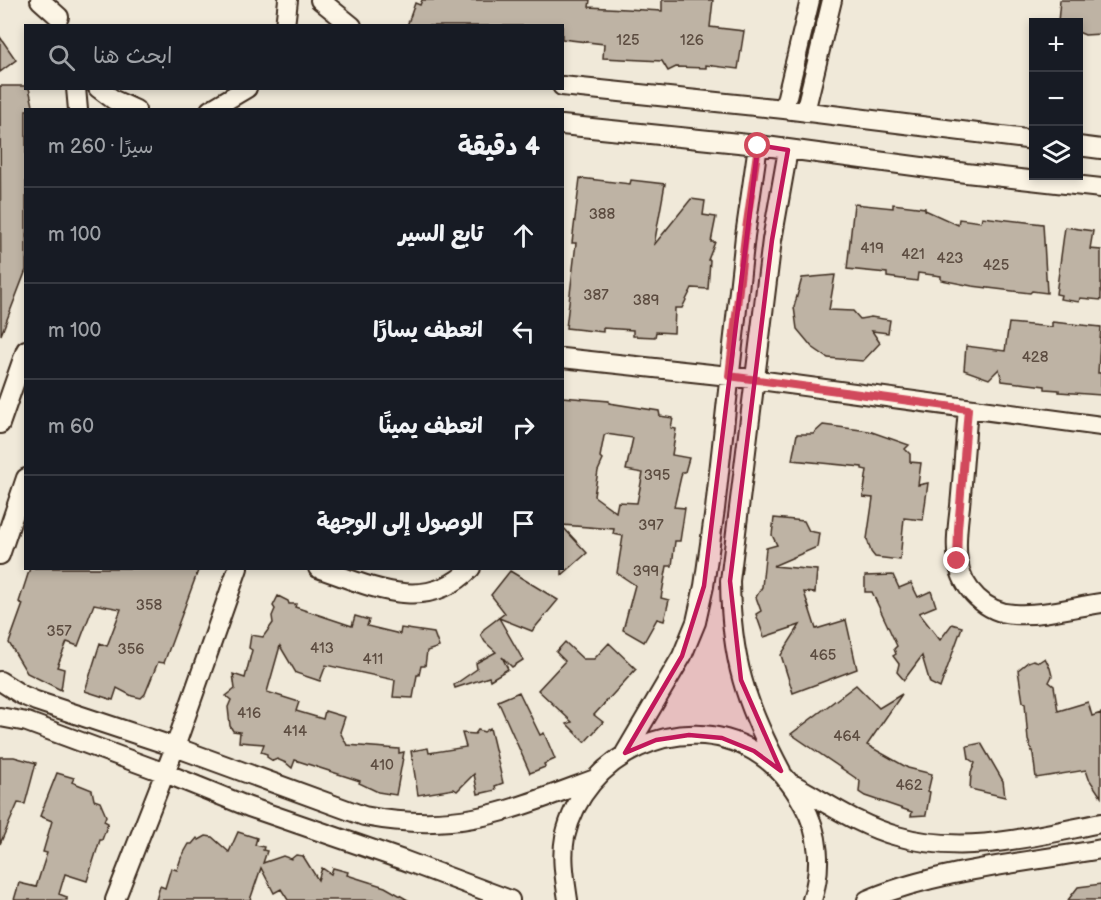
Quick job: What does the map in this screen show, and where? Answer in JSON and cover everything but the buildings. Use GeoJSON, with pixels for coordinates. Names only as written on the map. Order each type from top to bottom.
{"type":"FeatureCollection","features":[{"type":"Feature","properties":{"kind":"street"},"geometry":{"type":"LineString","coordinates":[[40,0],[60,14]]}},
{"type":"Feature","properties":{"kind":"street"},"geometry":{"type":"LineString","coordinates":[[285,24],[288,0]]}},
{"type":"Feature","properties":{"kind":"street"},"geometry":{"type":"LineString","coordinates":[[320,0],[350,24]]}},
{"type":"Feature","properties":{"kind":"street"},"geometry":{"type":"LineString","coordinates":[[784,110],[810,0]]}},
{"type":"Feature","properties":{"kind":"street"},"geometry":{"type":"LineString","coordinates":[[805,112],[832,0]]}},
{"type":"Feature","properties":{"kind":"street"},"geometry":{"type":"LineString","coordinates":[[564,86],[1029,139]]}},
{"type":"Feature","properties":{"kind":"street"},"geometry":{"type":"LineString","coordinates":[[76,90],[78,108]]}},
{"type":"Feature","properties":{"kind":"street"},"geometry":{"type":"LineString","coordinates":[[101,90],[114,100],[132,108]]}},
{"type":"Feature","properties":{"kind":"street"},"geometry":{"type":"LineString","coordinates":[[214,108],[246,90]]}},
{"type":"Feature","properties":{"kind":"street"},"geometry":{"type":"LineString","coordinates":[[564,125],[758,146],[1101,188]]}},
{"type":"Feature","properties":{"kind":"street"},"geometry":{"type":"LineString","coordinates":[[625,753],[682,656],[696,622],[704,586],[715,509],[745,236],[758,146]]}},
{"type":"Feature","properties":{"kind":"street"},"geometry":{"type":"LineString","coordinates":[[1083,147],[1101,149]]}},
{"type":"Feature","properties":{"kind":"street"},"geometry":{"type":"LineString","coordinates":[[788,150],[772,240],[756,380],[737,511],[730,581],[730,614],[741,680],[752,711],[787,778],[810,815],[818,849],[817,883],[812,900]]}},
{"type":"Feature","properties":{"kind":"street"},"geometry":{"type":"LineString","coordinates":[[0,424],[24,356]]}},
{"type":"Feature","properties":{"kind":"street"},"geometry":{"type":"LineString","coordinates":[[564,358],[729,376],[1101,426]]}},
{"type":"Feature","properties":{"kind":"street"},"geometry":{"type":"LineString","coordinates":[[968,409],[957,561],[970,591],[982,602],[996,610],[1012,614],[1028,614],[1101,603]]}},
{"type":"Feature","properties":{"kind":"street"},"geometry":{"type":"LineString","coordinates":[[0,555],[24,484]]}},
{"type":"Feature","properties":{"kind":"street"},"geometry":{"type":"LineString","coordinates":[[115,900],[175,747],[237,570]]}},
{"type":"Feature","properties":{"kind":"street"},"geometry":{"type":"LineString","coordinates":[[324,570],[388,591],[415,594],[450,585],[469,570]]}},
{"type":"Feature","properties":{"kind":"street"},"geometry":{"type":"LineString","coordinates":[[0,681],[36,701],[175,747],[364,816],[392,821],[420,824],[457,822],[504,813],[595,779]]}},
{"type":"Feature","properties":{"kind":"street"},"geometry":{"type":"LineString","coordinates":[[0,717],[27,722],[165,772],[249,807],[510,900]]}},
{"type":"Feature","properties":{"kind":"street"},"geometry":{"type":"LineString","coordinates":[[568,900],[563,870],[565,837],[576,806],[595,779],[625,753],[656,740],[689,735],[722,738],[754,751],[787,778],[866,825],[896,836],[928,843],[961,846],[993,843],[1101,824]]}},
{"type":"Feature","properties":{"kind":"street"},"geometry":{"type":"LineString","coordinates":[[867,900],[891,890],[938,877],[1101,849]]}},
{"type":"Feature","properties":{"kind":"highlighted area"},"geometry":{"type":"Polygon","coordinates":[[[758,145],[788,150],[772,240],[730,581],[741,680],[781,771],[754,751],[722,738],[689,735],[656,740],[625,753],[682,656],[704,586],[758,145]]]}},
{"type":"Feature","properties":{"kind":"route"},"geometry":{"type":"LineString","coordinates":[[758,146],[729,376],[968,409],[957,561]]}}]}
